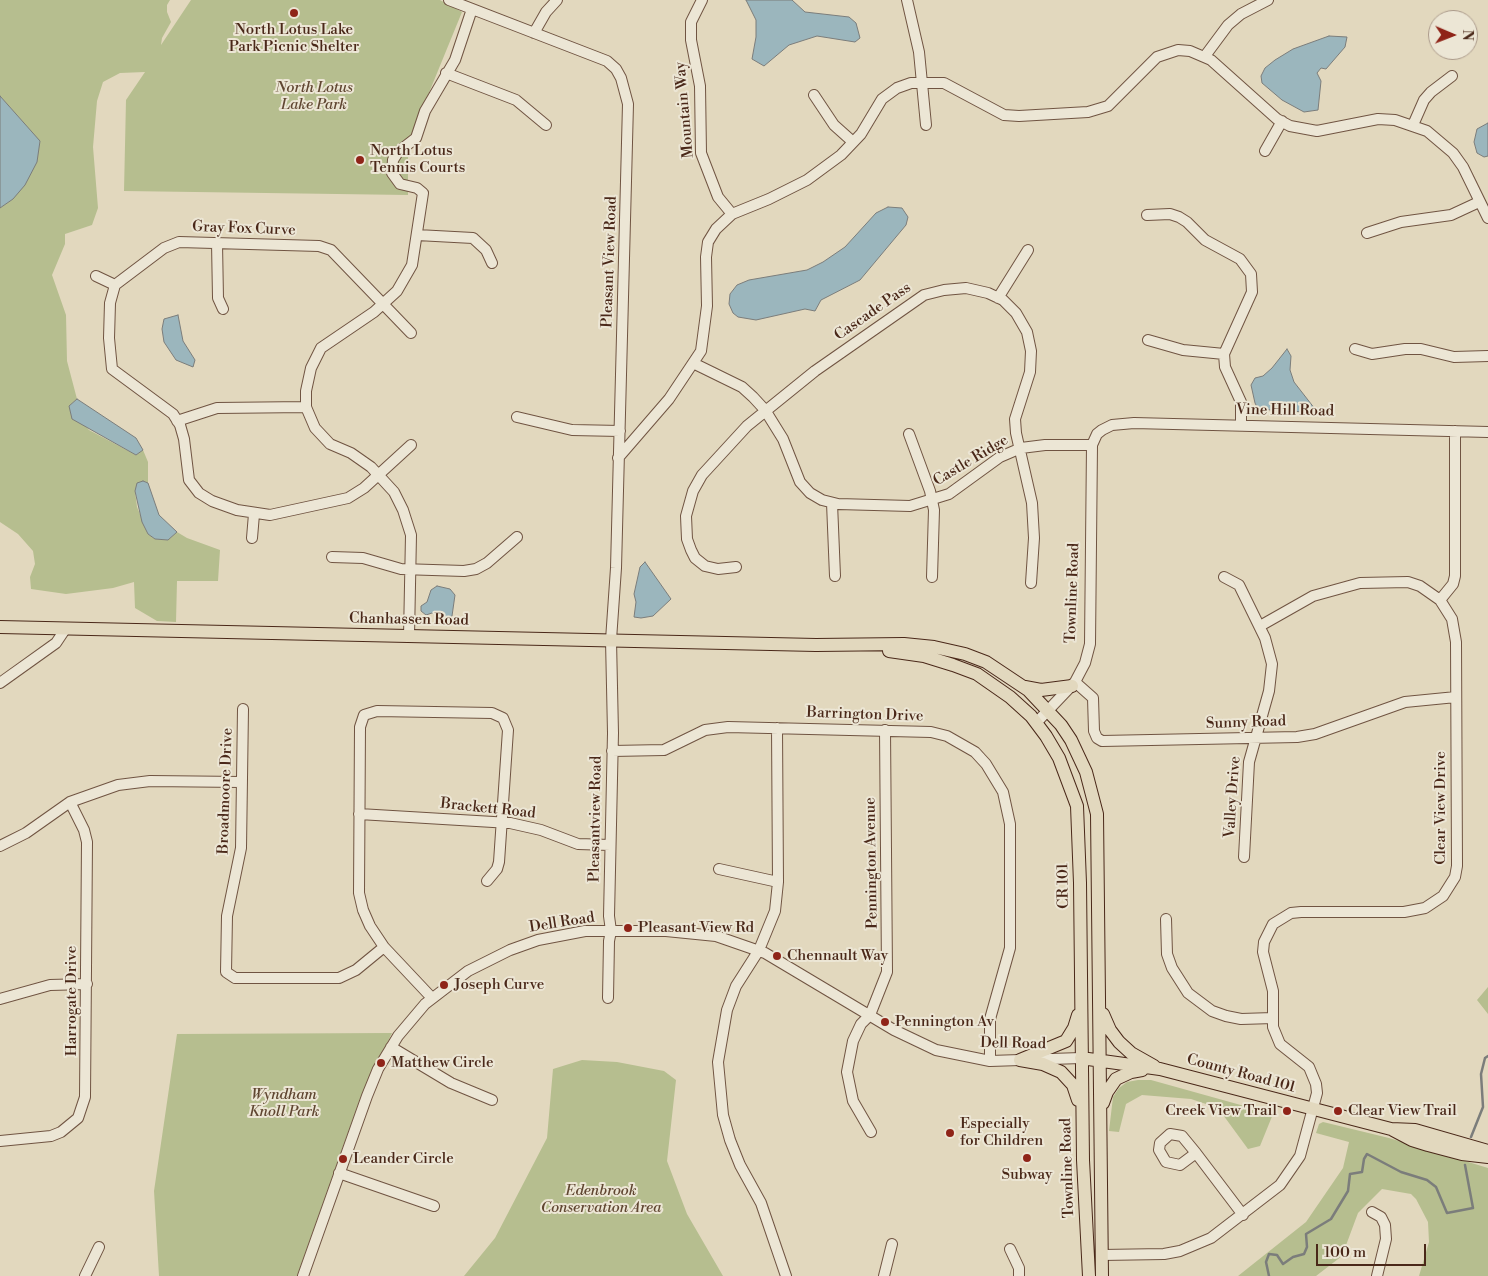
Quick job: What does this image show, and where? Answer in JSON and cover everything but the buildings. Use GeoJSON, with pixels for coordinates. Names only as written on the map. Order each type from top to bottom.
{"type":"FeatureCollection","features":[{"type":"Feature","properties":{"kind":"main road","name":"Chanhassen Road"},"geometry":{"type":"LineString","coordinates":[[0,627],[816,646]]}},
{"type":"Feature","properties":{"kind":"main road"},"geometry":{"type":"LineString","coordinates":[[816,646],[869,644],[934,647],[965,654],[986,662],[1024,687],[1050,711],[1080,756],[1092,789],[1097,814],[1102,1276]]}},
{"type":"Feature","properties":{"kind":"main road","name":"CR 101"},"geometry":{"type":"LineString","coordinates":[[816,646],[924,656],[953,665],[991,682],[1010,697],[1036,723],[1058,758],[1077,806],[1081,1058]]}},
{"type":"Feature","properties":{"kind":"main road"},"geometry":{"type":"LineString","coordinates":[[1024,687],[1041,690],[1074,684]]}},
{"type":"Feature","properties":{"kind":"main road"},"geometry":{"type":"LineString","coordinates":[[1020,1060],[1066,1041],[1078,1018],[1081,995]]}},
{"type":"Feature","properties":{"kind":"main road"},"geometry":{"type":"LineString","coordinates":[[1100,1002],[1104,1018],[1119,1042],[1131,1053],[1160,1070]]}},
{"type":"Feature","properties":{"kind":"main road","name":"County Road 101"},"geometry":{"type":"LineString","coordinates":[[1081,1058],[1160,1070],[1391,1129],[1415,1130],[1488,1151]]}},
{"type":"Feature","properties":{"kind":"main road","name":"Townline Road"},"geometry":{"type":"LineString","coordinates":[[1081,1058],[1089,1276]]}},
{"type":"Feature","properties":{"kind":"main road"},"geometry":{"type":"LineString","coordinates":[[1020,1060],[1053,1067],[1066,1076],[1073,1085],[1082,1116]]}},
{"type":"Feature","properties":{"kind":"main road"},"geometry":{"type":"LineString","coordinates":[[1101,1116],[1107,1092],[1116,1079],[1131,1072],[1160,1070]]}},
{"type":"Feature","properties":{"kind":"main road","name":"County Road 101"},"geometry":{"type":"LineString","coordinates":[[1391,1129],[1412,1140],[1488,1157]]}},
{"type":"Feature","properties":{"kind":"street","name":"Pleasant View Road"},"geometry":{"type":"LineString","coordinates":[[449,0],[607,62],[616,69],[625,90],[628,104],[628,123],[616,568],[611,640]]}},
{"type":"Feature","properties":{"kind":"street"},"geometry":{"type":"LineString","coordinates":[[534,33],[546,12],[557,0]]}},
{"type":"Feature","properties":{"kind":"street","name":"Mountain Way"},"geometry":{"type":"LineString","coordinates":[[702,0],[691,22],[690,40],[700,86],[701,154],[718,197],[732,214]]}},
{"type":"Feature","properties":{"kind":"street"},"geometry":{"type":"LineString","coordinates":[[907,0],[920,52],[926,125]]}},
{"type":"Feature","properties":{"kind":"street"},"geometry":{"type":"LineString","coordinates":[[1205,56],[1228,25],[1241,14],[1268,0]]}},
{"type":"Feature","properties":{"kind":"street"},"geometry":{"type":"LineString","coordinates":[[409,636],[412,570],[411,535],[403,510],[394,492],[378,473],[351,453],[330,444],[316,428],[306,406],[306,390],[311,368],[322,348],[397,291],[412,265],[423,193],[417,188],[400,184],[392,173],[393,160],[398,152],[416,138],[425,111],[455,60],[472,10]]}},
{"type":"Feature","properties":{"kind":"street"},"geometry":{"type":"LineString","coordinates":[[618,458],[669,399],[701,351],[707,306],[706,257],[708,242],[716,229],[732,214],[769,199],[806,180],[841,155],[861,134],[882,99],[897,88],[922,82],[944,83],[1004,115],[1020,116],[1088,112],[1108,106],[1157,57],[1167,52],[1178,50],[1190,51],[1205,56],[1282,121],[1303,130],[1317,131],[1378,119],[1395,120],[1427,131],[1453,153],[1463,167],[1488,218]]}},
{"type":"Feature","properties":{"kind":"street"},"geometry":{"type":"LineString","coordinates":[[446,73],[516,100],[546,125]]}},
{"type":"Feature","properties":{"kind":"street"},"geometry":{"type":"LineString","coordinates":[[1413,125],[1424,100],[1435,88],[1452,76]]}},
{"type":"Feature","properties":{"kind":"street"},"geometry":{"type":"LineString","coordinates":[[814,95],[834,125],[853,142]]}},
{"type":"Feature","properties":{"kind":"street"},"geometry":{"type":"LineString","coordinates":[[1265,151],[1282,121]]}},
{"type":"Feature","properties":{"kind":"street"},"geometry":{"type":"LineString","coordinates":[[1367,233],[1401,222],[1451,215],[1479,202]]}},
{"type":"Feature","properties":{"kind":"street"},"geometry":{"type":"LineString","coordinates":[[1147,215],[1170,214],[1179,217],[1187,222],[1205,240],[1240,260],[1251,274],[1252,292],[1224,354],[1225,367],[1241,402],[1241,425]]}},
{"type":"Feature","properties":{"kind":"street"},"geometry":{"type":"LineString","coordinates":[[417,235],[473,238],[486,250],[492,263]]}},
{"type":"Feature","properties":{"kind":"street","name":"Gray Fox Curve"},"geometry":{"type":"LineString","coordinates":[[115,285],[164,248],[179,242],[319,246],[331,250],[356,273],[410,333]]}},
{"type":"Feature","properties":{"kind":"street"},"geometry":{"type":"LineString","coordinates":[[217,243],[218,290],[223,309]]}},
{"type":"Feature","properties":{"kind":"street"},"geometry":{"type":"LineString","coordinates":[[998,298],[1028,250]]}},
{"type":"Feature","properties":{"kind":"street"},"geometry":{"type":"LineString","coordinates":[[96,276],[115,285],[110,303],[109,338],[112,369],[160,403],[177,421],[184,439],[189,480],[199,492],[212,501],[254,514],[270,515],[348,498],[411,445]]}},
{"type":"Feature","properties":{"kind":"street","name":"Cascade Pass"},"geometry":{"type":"LineString","coordinates":[[736,567],[718,570],[705,566],[695,558],[687,539],[688,505],[702,476],[747,426],[815,371],[924,295],[944,290],[966,288],[988,293],[998,298],[1016,313],[1027,332],[1031,351],[1030,372],[1015,420],[1016,433],[1021,448],[1032,503],[1034,538],[1031,583]]}},
{"type":"Feature","properties":{"kind":"street"},"geometry":{"type":"LineString","coordinates":[[1148,340],[1183,350],[1224,354]]}},
{"type":"Feature","properties":{"kind":"street"},"geometry":{"type":"LineString","coordinates":[[1355,349],[1372,354],[1405,349],[1421,349],[1454,357],[1488,356]]}},
{"type":"Feature","properties":{"kind":"street","name":"Castle Ridge"},"geometry":{"type":"LineString","coordinates":[[693,363],[742,387],[765,410],[783,439],[800,482],[810,493],[832,503],[910,506],[949,494],[1000,457],[1021,448],[1045,445],[1092,445]]}},
{"type":"Feature","properties":{"kind":"street"},"geometry":{"type":"LineString","coordinates":[[177,421],[217,408],[306,406]]}},
{"type":"Feature","properties":{"kind":"street"},"geometry":{"type":"LineString","coordinates":[[517,418],[572,430],[620,430]]}},
{"type":"Feature","properties":{"kind":"street","name":"Vine Hill Road"},"geometry":{"type":"LineString","coordinates":[[1092,445],[1102,430],[1122,423],[1488,432]]}},
{"type":"Feature","properties":{"kind":"street"},"geometry":{"type":"LineString","coordinates":[[1260,626],[1313,596],[1360,583],[1408,582],[1420,586],[1440,600],[1453,584],[1455,576],[1455,431]]}},
{"type":"Feature","properties":{"kind":"street"},"geometry":{"type":"LineString","coordinates":[[908,434],[932,500],[934,549],[932,577]]}},
{"type":"Feature","properties":{"kind":"street","name":"Townline Road"},"geometry":{"type":"LineString","coordinates":[[1036,723],[1050,711],[1074,684],[1084,663],[1091,634],[1092,445]]}},
{"type":"Feature","properties":{"kind":"street"},"geometry":{"type":"LineString","coordinates":[[832,503],[835,576]]}},
{"type":"Feature","properties":{"kind":"street"},"geometry":{"type":"LineString","coordinates":[[252,538],[254,514]]}},
{"type":"Feature","properties":{"kind":"street"},"geometry":{"type":"LineString","coordinates":[[332,557],[363,558],[401,569],[412,570],[476,570],[517,537]]}},
{"type":"Feature","properties":{"kind":"street","name":"Valley Drive"},"geometry":{"type":"LineString","coordinates":[[1224,577],[1239,585],[1260,626],[1270,651],[1272,678],[1254,739],[1246,787],[1244,857]]}},
{"type":"Feature","properties":{"kind":"street","name":"Clear View Drive"},"geometry":{"type":"LineString","coordinates":[[1312,1110],[1317,1093],[1314,1075],[1302,1060],[1280,1044],[1273,1027],[1273,991],[1265,962],[1264,942],[1273,924],[1281,918],[1301,912],[1410,911],[1435,903],[1451,887],[1457,866],[1455,630],[1447,609],[1440,600]]}},
{"type":"Feature","properties":{"kind":"street"},"geometry":{"type":"LineString","coordinates":[[0,683],[56,643],[66,628]]}},
{"type":"Feature","properties":{"kind":"street","name":"Pleasantview Road"},"geometry":{"type":"LineString","coordinates":[[608,998],[609,941],[611,931],[609,916],[612,751],[611,640]]}},
{"type":"Feature","properties":{"kind":"street","name":"Sunny Road"},"geometry":{"type":"LineString","coordinates":[[1074,684],[1093,698],[1094,731],[1097,738],[1102,741],[1254,739],[1316,734],[1405,702],[1456,697]]}},
{"type":"Feature","properties":{"kind":"street","name":"Broadmoore Drive"},"geometry":{"type":"LineString","coordinates":[[243,709],[241,848],[227,916],[226,972],[235,978],[339,978],[356,970],[384,947]]}},
{"type":"Feature","properties":{"kind":"street"},"geometry":{"type":"LineString","coordinates":[[432,998],[384,947],[370,926],[360,893],[360,727],[364,715],[376,711],[492,713],[503,718],[508,730],[502,823],[497,869],[487,880]]}},
{"type":"Feature","properties":{"kind":"street","name":"Barrington Drive"},"geometry":{"type":"LineString","coordinates":[[612,751],[664,750],[675,747],[694,735],[716,727],[931,732],[962,743],[986,764],[1003,792],[1010,824],[1010,939],[1006,964],[990,1019],[990,1061]]}},
{"type":"Feature","properties":{"kind":"street"},"geometry":{"type":"LineString","coordinates":[[777,728],[778,882],[775,910],[758,950],[736,986],[727,1010],[720,1045],[719,1089],[722,1115],[730,1140],[740,1165],[761,1203],[786,1276]]}},
{"type":"Feature","properties":{"kind":"street","name":"Pennington Avenue"},"geometry":{"type":"LineString","coordinates":[[871,1132],[853,1102],[847,1072],[853,1041],[862,1024],[870,1015],[882,989],[887,972],[885,730]]}},
{"type":"Feature","properties":{"kind":"street"},"geometry":{"type":"LineString","coordinates":[[0,846],[26,833],[70,802],[102,789],[134,782],[164,780],[242,782]]}},
{"type":"Feature","properties":{"kind":"street","name":"Harrogate Drive"},"geometry":{"type":"LineString","coordinates":[[0,1141],[51,1136],[70,1126],[78,1118],[85,1097],[87,842],[84,830],[70,802]]}},
{"type":"Feature","properties":{"kind":"street","name":"Brackett Road"},"geometry":{"type":"LineString","coordinates":[[359,814],[502,823],[526,826],[578,844],[610,845]]}},
{"type":"Feature","properties":{"kind":"street"},"geometry":{"type":"LineString","coordinates":[[719,869],[778,882]]}},
{"type":"Feature","properties":{"kind":"street"},"geometry":{"type":"LineString","coordinates":[[1166,919],[1167,954],[1172,968],[1188,993],[1212,1011],[1226,1016],[1241,1019],[1273,1018]]}},
{"type":"Feature","properties":{"kind":"street","name":"Dell Road"},"geometry":{"type":"LineString","coordinates":[[303,1276],[366,1096],[378,1069],[391,1047],[417,1013],[432,998],[468,971],[523,944],[572,933],[611,931],[690,932],[716,936],[758,950],[914,1041],[936,1050],[990,1061],[1081,1058]]}},
{"type":"Feature","properties":{"kind":"street"},"geometry":{"type":"LineString","coordinates":[[0,999],[50,985],[87,984]]}},
{"type":"Feature","properties":{"kind":"street"},"geometry":{"type":"LineString","coordinates":[[391,1047],[445,1080],[492,1100]]}},
{"type":"Feature","properties":{"kind":"street"},"geometry":{"type":"LineString","coordinates":[[1102,1255],[1164,1254],[1180,1251],[1211,1238],[1280,1185],[1300,1156],[1312,1110]]}},
{"type":"Feature","properties":{"kind":"street"},"geometry":{"type":"LineString","coordinates":[[1196,1153],[1242,1215]]}},
{"type":"Feature","properties":{"kind":"street"},"geometry":{"type":"LineString","coordinates":[[339,1173],[434,1206]]}},
{"type":"Feature","properties":{"kind":"street"},"geometry":{"type":"LineString","coordinates":[[1372,1212],[1381,1218],[1386,1232],[1385,1250],[1377,1276]]}},
{"type":"Feature","properties":{"kind":"street"},"geometry":{"type":"LineString","coordinates":[[884,1276],[892,1244]]}},
{"type":"Feature","properties":{"kind":"street"},"geometry":{"type":"LineString","coordinates":[[85,1276],[99,1247]]}},
{"type":"Feature","properties":{"kind":"street"},"geometry":{"type":"LineString","coordinates":[[1010,1249],[1019,1268],[1019,1276]]}},
{"type":"Feature","properties":{"kind":"green space","name":"North Lotus Lake Park"},"geometry":{"type":"Polygon","coordinates":[[[0,0],[170,0],[167,5],[167,12],[171,22],[162,38],[161,45],[191,0],[440,0],[462,12],[417,122],[414,136],[408,141],[408,195],[124,191],[126,100],[145,72],[120,73],[103,82],[97,101],[93,147],[98,208],[92,225],[65,234],[65,244],[52,275],[66,315],[67,361],[77,399],[69,406],[89,430],[136,455],[143,450],[148,462],[148,483],[143,481],[135,491],[137,507],[148,534],[155,539],[168,540],[177,532],[187,538],[220,550],[218,581],[177,581],[176,622],[157,621],[135,608],[134,582],[113,588],[66,594],[31,589],[30,577],[35,564],[33,551],[18,534],[0,522],[0,208],[13,199],[40,142],[0,96],[0,0]]]}},
{"type":"Feature","properties":{"kind":"green space"},"geometry":{"type":"Polygon","coordinates":[[[1488,987],[1488,1014],[1477,1000],[1488,987]]]}},
{"type":"Feature","properties":{"kind":"green space","name":"Wyndham Knoll Park"},"geometry":{"type":"Polygon","coordinates":[[[392,1033],[361,1096],[297,1276],[159,1276],[154,1191],[177,1034],[392,1033]]]}},
{"type":"Feature","properties":{"kind":"green space","name":"Edenbrook Conservation Area"},"geometry":{"type":"Polygon","coordinates":[[[582,1060],[617,1062],[664,1071],[676,1080],[667,1161],[687,1214],[723,1276],[464,1276],[495,1238],[547,1138],[553,1069],[582,1060]]]}},
{"type":"Feature","properties":{"kind":"green space"},"geometry":{"type":"Polygon","coordinates":[[[1151,1080],[1273,1114],[1260,1146],[1248,1149],[1218,1108],[1191,1099],[1142,1095],[1126,1104],[1119,1132],[1109,1131],[1113,1097],[1119,1088],[1127,1082],[1151,1080]]]}},
{"type":"Feature","properties":{"kind":"green space"},"geometry":{"type":"Polygon","coordinates":[[[1323,1122],[1389,1138],[1488,1168],[1488,1276],[1419,1276],[1429,1242],[1428,1222],[1416,1199],[1411,1194],[1382,1189],[1358,1213],[1342,1256],[1316,1276],[1238,1276],[1306,1222],[1343,1168],[1349,1142],[1316,1133],[1319,1124],[1323,1122]]]}},
{"type":"Feature","properties":{"kind":"water"},"geometry":{"type":"Polygon","coordinates":[[[746,0],[792,0],[805,12],[849,17],[856,23],[860,38],[855,42],[817,36],[789,45],[764,66],[752,59],[756,37],[756,20],[746,0]]]}},
{"type":"Feature","properties":{"kind":"water"},"geometry":{"type":"Polygon","coordinates":[[[1329,36],[1347,37],[1345,47],[1326,69],[1321,68],[1317,73],[1321,81],[1318,110],[1304,112],[1282,100],[1262,83],[1261,76],[1265,68],[1275,60],[1293,49],[1329,36]]]}},
{"type":"Feature","properties":{"kind":"water"},"geometry":{"type":"Polygon","coordinates":[[[0,96],[40,141],[37,162],[25,185],[13,199],[0,208],[0,96]]]}},
{"type":"Feature","properties":{"kind":"water"},"geometry":{"type":"Polygon","coordinates":[[[1488,123],[1488,156],[1484,157],[1477,153],[1474,142],[1477,129],[1488,123]]]}},
{"type":"Feature","properties":{"kind":"water"},"geometry":{"type":"Polygon","coordinates":[[[888,207],[902,208],[908,217],[906,225],[860,280],[821,300],[815,311],[805,309],[756,320],[738,317],[733,313],[729,304],[730,294],[737,285],[749,280],[807,270],[823,262],[845,247],[876,213],[888,207]]]}},
{"type":"Feature","properties":{"kind":"water"},"geometry":{"type":"Polygon","coordinates":[[[178,315],[183,341],[195,360],[193,367],[176,360],[164,342],[162,329],[164,319],[178,315]]]}},
{"type":"Feature","properties":{"kind":"water"},"geometry":{"type":"Polygon","coordinates":[[[1287,349],[1291,356],[1290,370],[1294,382],[1315,409],[1313,414],[1282,409],[1270,410],[1257,407],[1255,403],[1251,385],[1255,378],[1263,376],[1272,368],[1287,349]]]}},
{"type":"Feature","properties":{"kind":"water"},"geometry":{"type":"Polygon","coordinates":[[[77,399],[136,438],[143,450],[136,455],[72,419],[69,406],[77,399]]]}},
{"type":"Feature","properties":{"kind":"water"},"geometry":{"type":"Polygon","coordinates":[[[143,481],[148,483],[159,515],[177,532],[168,540],[155,539],[148,534],[142,522],[135,491],[137,483],[143,481]]]}},
{"type":"Feature","properties":{"kind":"water"},"geometry":{"type":"Polygon","coordinates":[[[645,562],[671,599],[653,616],[641,618],[634,617],[636,602],[634,594],[640,567],[645,562]]]}},
{"type":"Feature","properties":{"kind":"water"},"geometry":{"type":"Polygon","coordinates":[[[437,586],[450,589],[455,595],[452,616],[445,621],[432,613],[426,615],[421,611],[421,606],[427,602],[431,590],[437,586]]]}},
{"type":"Feature","properties":{"kind":"waterway"},"geometry":{"type":"LineString","coordinates":[[1471,1137],[1483,1107],[1481,1074],[1485,1058],[1488,1056]]}},
{"type":"Feature","properties":{"kind":"waterway"},"geometry":{"type":"LineString","coordinates":[[1269,1276],[1266,1262],[1269,1254],[1277,1255],[1283,1264],[1293,1257],[1304,1254],[1307,1247],[1306,1234],[1331,1219],[1348,1191],[1350,1174],[1362,1172],[1364,1159],[1367,1154],[1401,1172],[1427,1180],[1436,1187],[1447,1213],[1473,1208],[1465,1165]]}},
{"type":"Feature","properties":{"kind":"place","name":"North Lotus Lake Park Picnic Shelter"},"geometry":{"type":"Point","coordinates":[294,13]}},
{"type":"Feature","properties":{"kind":"place","name":"North Lotus Tennis Courts"},"geometry":{"type":"Point","coordinates":[360,160]}},
{"type":"Feature","properties":{"kind":"place","name":"Pleasant View Rd"},"geometry":{"type":"Point","coordinates":[628,928]}},
{"type":"Feature","properties":{"kind":"place","name":"Chennault Way"},"geometry":{"type":"Point","coordinates":[777,956]}},
{"type":"Feature","properties":{"kind":"place","name":"Joseph Curve"},"geometry":{"type":"Point","coordinates":[444,985]}},
{"type":"Feature","properties":{"kind":"place","name":"Pennington Av"},"geometry":{"type":"Point","coordinates":[885,1022]}},
{"type":"Feature","properties":{"kind":"place","name":"Matthew Circle"},"geometry":{"type":"Point","coordinates":[381,1063]}},
{"type":"Feature","properties":{"kind":"place","name":"Creek View Trail"},"geometry":{"type":"Point","coordinates":[1287,1111]}},
{"type":"Feature","properties":{"kind":"place","name":"Clear View Trail"},"geometry":{"type":"Point","coordinates":[1338,1111]}},
{"type":"Feature","properties":{"kind":"place","name":"Especially for Children"},"geometry":{"type":"Point","coordinates":[950,1133]}},
{"type":"Feature","properties":{"kind":"place","name":"Subway"},"geometry":{"type":"Point","coordinates":[1027,1158]}},
{"type":"Feature","properties":{"kind":"place","name":"Leander Circle"},"geometry":{"type":"Point","coordinates":[343,1159]}}]}
